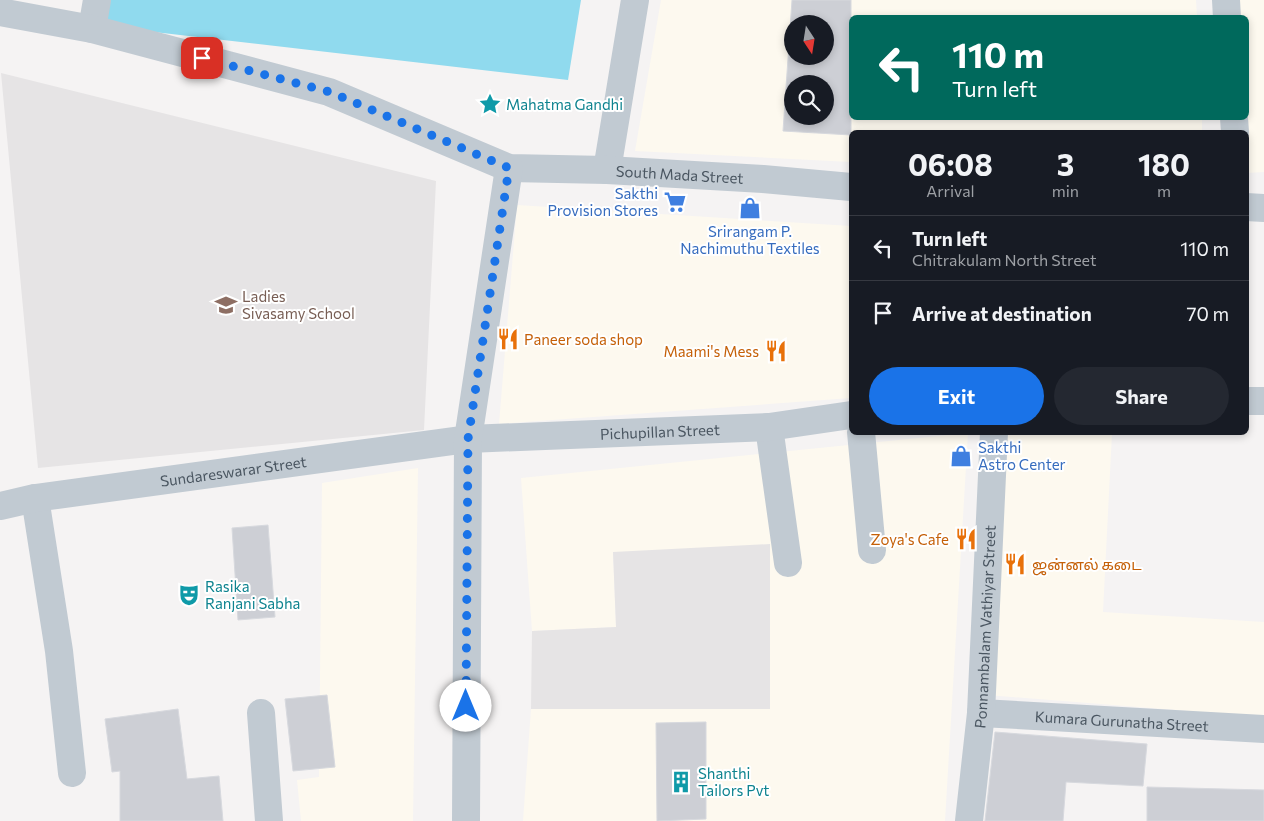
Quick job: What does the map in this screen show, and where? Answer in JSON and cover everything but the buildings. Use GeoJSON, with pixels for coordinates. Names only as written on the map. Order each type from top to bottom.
{"type":"FeatureCollection","features":[{"type":"Feature","properties":{"kind":"street"},"geometry":{"type":"LineString","coordinates":[[92,29],[97,0]]}},
{"type":"Feature","properties":{"kind":"street"},"geometry":{"type":"LineString","coordinates":[[607,170],[635,0]]}},
{"type":"Feature","properties":{"kind":"street"},"geometry":{"type":"LineString","coordinates":[[1226,0],[1227,15]]}},
{"type":"Feature","properties":{"kind":"street"},"geometry":{"type":"LineString","coordinates":[[0,12],[92,29],[330,92],[509,168],[468,439],[466,821]]}},
{"type":"Feature","properties":{"kind":"street","name":"South Mada Street"},"geometry":{"type":"LineString","coordinates":[[509,168],[607,170],[763,179],[849,187]]}},
{"type":"Feature","properties":{"kind":"street"},"geometry":{"type":"LineString","coordinates":[[1249,208],[1264,208]]}},
{"type":"Feature","properties":{"kind":"street"},"geometry":{"type":"LineString","coordinates":[[1249,401],[1264,400]]}},
{"type":"Feature","properties":{"kind":"street","name":"Pichupillan Street"},"geometry":{"type":"LineString","coordinates":[[468,439],[769,427],[849,416]]}},
{"type":"Feature","properties":{"kind":"street"},"geometry":{"type":"LineString","coordinates":[[769,427],[788,564]]}},
{"type":"Feature","properties":{"kind":"street"},"geometry":{"type":"LineString","coordinates":[[861,435],[872,550]]}},
{"type":"Feature","properties":{"kind":"street","name":"Ponnambalam Vathiyar Street"},"geometry":{"type":"LineString","coordinates":[[970,821],[981,713],[994,435]]}},
{"type":"Feature","properties":{"kind":"street","name":"Sundareswarar Street"},"geometry":{"type":"LineString","coordinates":[[0,506],[35,498],[468,439]]}},
{"type":"Feature","properties":{"kind":"street"},"geometry":{"type":"LineString","coordinates":[[35,498],[58,651],[72,773]]}},
{"type":"Feature","properties":{"kind":"street"},"geometry":{"type":"LineString","coordinates":[[261,713],[269,821]]}},
{"type":"Feature","properties":{"kind":"street","name":"Kumara Gurunatha Street"},"geometry":{"type":"LineString","coordinates":[[981,713],[1264,729]]}},
{"type":"Feature","properties":{"kind":"shaded area"},"geometry":{"type":"Polygon","coordinates":[[[661,0],[1196,0],[1197,15],[849,15],[849,120],[1202,120],[1202,130],[849,130],[849,162],[635,151],[661,0]]]}},
{"type":"Feature","properties":{"kind":"shaded area"},"geometry":{"type":"Polygon","coordinates":[[[1238,0],[1264,0],[1264,172],[1249,173],[1249,130],[1246,130],[1246,120],[1249,120],[1249,15],[1238,15],[1238,0]]]}},
{"type":"Feature","properties":{"kind":"shaded area","name":"Ladies Sivasamy School"},"geometry":{"type":"Polygon","coordinates":[[[1,73],[436,181],[424,430],[38,468],[1,73]]]}},
{"type":"Feature","properties":{"kind":"shaded area"},"geometry":{"type":"Polygon","coordinates":[[[517,205],[849,226],[849,398],[499,424],[517,205]]]}},
{"type":"Feature","properties":{"kind":"shaded area"},"geometry":{"type":"Polygon","coordinates":[[[948,435],[968,435],[945,821],[523,821],[531,709],[770,709],[770,545],[613,553],[616,627],[532,631],[521,478],[948,435]]]}},
{"type":"Feature","properties":{"kind":"shaded area"},"geometry":{"type":"Polygon","coordinates":[[[1004,435],[1112,435],[1103,612],[1264,622],[1264,717],[986,695],[1004,435]]]}},
{"type":"Feature","properties":{"kind":"shaded area"},"geometry":{"type":"Polygon","coordinates":[[[418,468],[413,821],[301,821],[297,780],[319,777],[322,483],[418,468]]]}},
{"type":"Feature","properties":{"kind":"shaded area"},"geometry":{"type":"Polygon","coordinates":[[[770,544],[770,709],[531,709],[532,631],[616,627],[613,552],[770,544]]]}},
{"type":"Feature","properties":{"kind":"water"},"geometry":{"type":"Polygon","coordinates":[[[106,0],[581,0],[568,80],[102,26],[106,0]]]}},
{"type":"Feature","properties":{"kind":"place","name":"Mahatma Gandhi"},"geometry":{"type":"Point","coordinates":[490,104]}},
{"type":"Feature","properties":{"kind":"place","name":"Sakthi Provision Stores"},"geometry":{"type":"Point","coordinates":[675,202]}},
{"type":"Feature","properties":{"kind":"place","name":"Srirangam P. Nachimuthu Textiles"},"geometry":{"type":"Point","coordinates":[750,208]}},
{"type":"Feature","properties":{"kind":"place","name":"Ladies Sivasamy School"},"geometry":{"type":"Point","coordinates":[226,305]}},
{"type":"Feature","properties":{"kind":"place","name":"Paneer soda shop"},"geometry":{"type":"Point","coordinates":[508,339]}},
{"type":"Feature","properties":{"kind":"place","name":"Maami's Mess"},"geometry":{"type":"Point","coordinates":[776,351]}},
{"type":"Feature","properties":{"kind":"place","name":"Sakthi Astro Center"},"geometry":{"type":"Point","coordinates":[961,456]}},
{"type":"Feature","properties":{"kind":"place","name":"Zoya's Cafe"},"geometry":{"type":"Point","coordinates":[966,539]}},
{"type":"Feature","properties":{"kind":"place","name":"ஜன்னல் கடை"},"geometry":{"type":"Point","coordinates":[1015,564]}},
{"type":"Feature","properties":{"kind":"place","name":"Rasika Ranjani Sabha"},"geometry":{"type":"Point","coordinates":[189,595]}},
{"type":"Feature","properties":{"kind":"place","name":"Shanthi Tailors Pvt"},"geometry":{"type":"Point","coordinates":[681,782]}},
{"type":"Feature","properties":{"kind":"route"},"geometry":{"type":"LineString","coordinates":[[202,58],[330,92],[509,168],[468,439],[466,706]]}}]}
